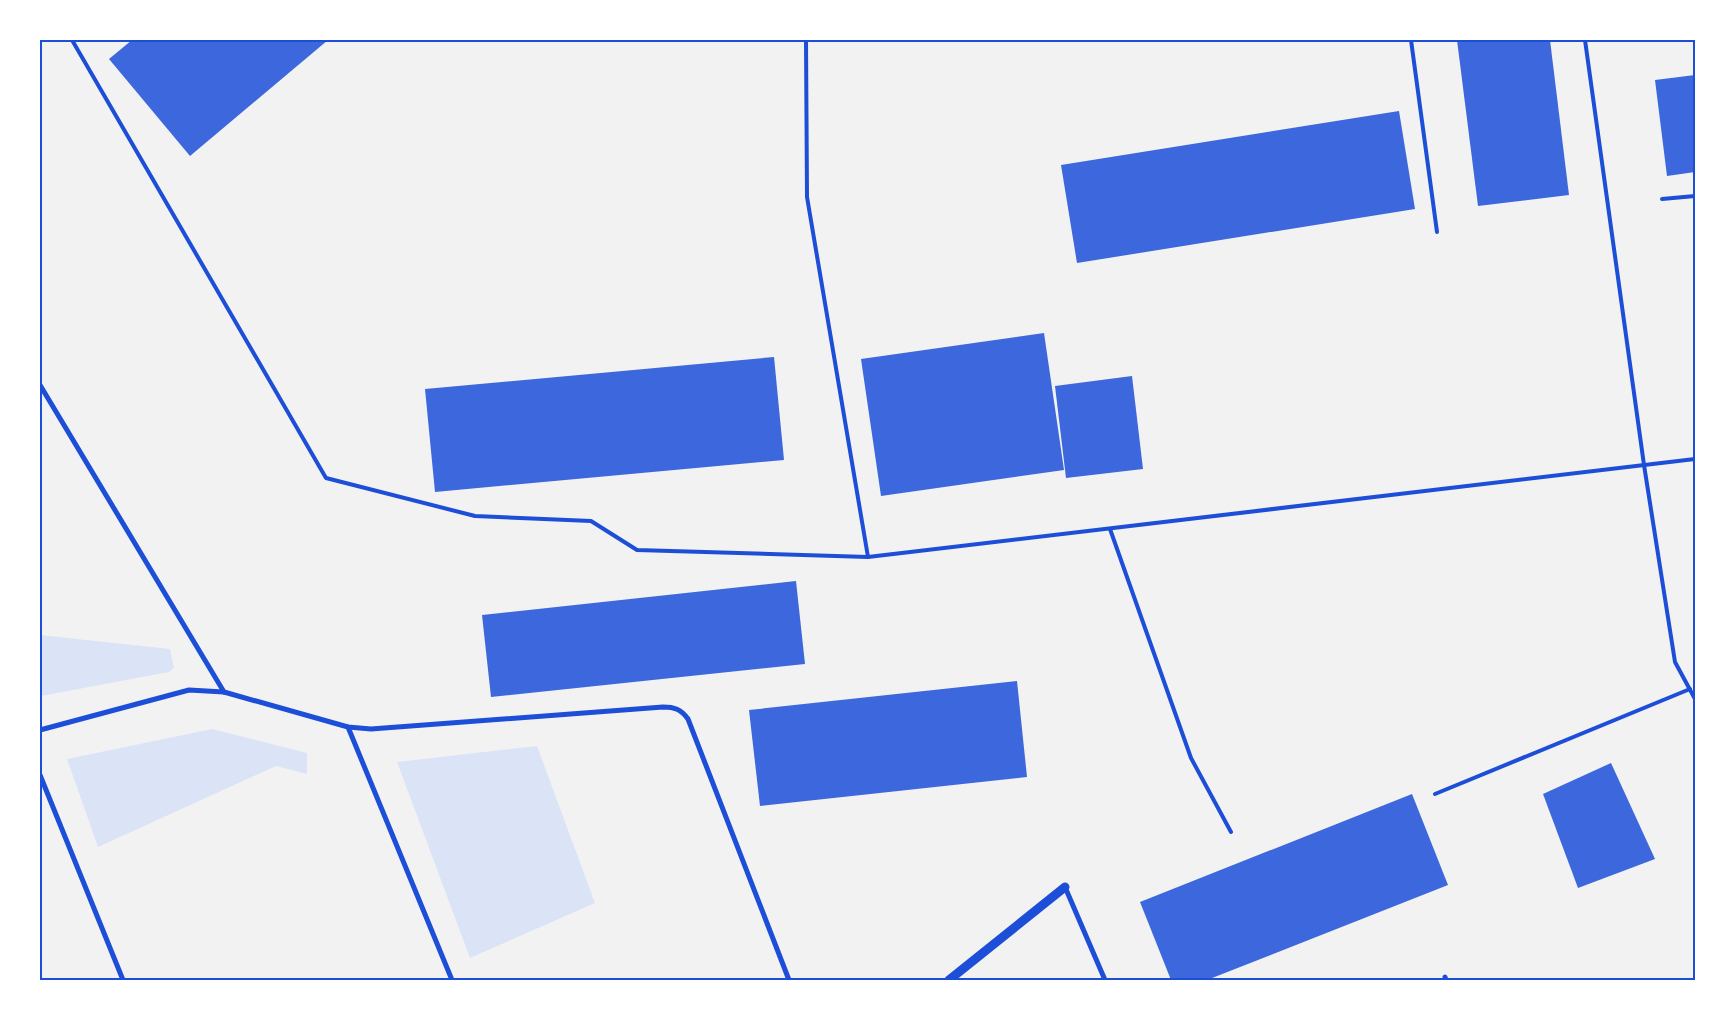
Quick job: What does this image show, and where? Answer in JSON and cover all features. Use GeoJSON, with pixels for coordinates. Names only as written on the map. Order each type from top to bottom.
{"type":"FeatureCollection","features":[{"type":"Feature","properties":{"kind":"street"},"geometry":{"type":"LineString","coordinates":[[40,385],[224,692]]}},
{"type":"Feature","properties":{"kind":"street"},"geometry":{"type":"LineString","coordinates":[[40,730],[189,690],[224,692],[348,727],[394,728],[663,707],[676,708],[682,711],[688,719],[789,980]]}},
{"type":"Feature","properties":{"kind":"street"},"geometry":{"type":"LineString","coordinates":[[348,727],[452,980]]}},
{"type":"Feature","properties":{"kind":"street"},"geometry":{"type":"LineString","coordinates":[[40,775],[123,980]]}},
{"type":"Feature","properties":{"kind":"street"},"geometry":{"type":"LineString","coordinates":[[949,980],[1065,887],[1105,980]]}},
{"type":"Feature","properties":{"kind":"lane"},"geometry":{"type":"LineString","coordinates":[[72,40],[326,478],[474,516],[591,521],[637,550],[868,557],[1695,459]]}},
{"type":"Feature","properties":{"kind":"lane"},"geometry":{"type":"LineString","coordinates":[[806,40],[808,196],[868,557]]}},
{"type":"Feature","properties":{"kind":"lane"},"geometry":{"type":"LineString","coordinates":[[1412,40],[1437,232]]}},
{"type":"Feature","properties":{"kind":"lane"},"geometry":{"type":"LineString","coordinates":[[1585,40],[1644,465],[1675,662],[1695,699]]}},
{"type":"Feature","properties":{"kind":"lane"},"geometry":{"type":"LineString","coordinates":[[1662,199],[1695,196]]}},
{"type":"Feature","properties":{"kind":"lane"},"geometry":{"type":"LineString","coordinates":[[1110,529],[1191,758],[1231,832]]}},
{"type":"Feature","properties":{"kind":"lane"},"geometry":{"type":"LineString","coordinates":[[1435,794],[1690,689]]}},
{"type":"Feature","properties":{"kind":"shaded area"},"geometry":{"type":"Polygon","coordinates":[[[40,635],[170,649],[174,668],[169,672],[41,696],[40,635]]]}},
{"type":"Feature","properties":{"kind":"shaded area"},"geometry":{"type":"Polygon","coordinates":[[[212,729],[307,753],[307,774],[276,766],[98,847],[67,759],[212,729]]]}},
{"type":"Feature","properties":{"kind":"shaded area"},"geometry":{"type":"Polygon","coordinates":[[[537,746],[595,903],[470,958],[397,762],[537,746]]]}},
{"type":"Feature","properties":{"kind":"building"},"geometry":{"type":"Polygon","coordinates":[[[132,40],[328,40],[190,156],[109,59],[132,40]]]}},
{"type":"Feature","properties":{"kind":"building"},"geometry":{"type":"Polygon","coordinates":[[[1457,40],[1550,40],[1569,195],[1478,206],[1457,40]]]}},
{"type":"Feature","properties":{"kind":"building"},"geometry":{"type":"Polygon","coordinates":[[[1695,75],[1695,172],[1667,176],[1655,80],[1695,75]]]}},
{"type":"Feature","properties":{"kind":"building"},"geometry":{"type":"Polygon","coordinates":[[[1399,111],[1415,209],[1077,263],[1061,165],[1399,111]]]}},
{"type":"Feature","properties":{"kind":"building"},"geometry":{"type":"Polygon","coordinates":[[[1044,333],[1064,470],[881,496],[861,359],[1044,333]]]}},
{"type":"Feature","properties":{"kind":"building"},"geometry":{"type":"Polygon","coordinates":[[[774,357],[784,460],[435,492],[425,389],[774,357]]]}},
{"type":"Feature","properties":{"kind":"building"},"geometry":{"type":"Polygon","coordinates":[[[1132,376],[1143,469],[1066,478],[1055,386],[1132,376]]]}},
{"type":"Feature","properties":{"kind":"building"},"geometry":{"type":"Polygon","coordinates":[[[796,581],[805,664],[491,697],[482,615],[796,581]]]}},
{"type":"Feature","properties":{"kind":"building"},"geometry":{"type":"Polygon","coordinates":[[[1017,681],[1027,777],[760,806],[749,710],[1017,681]]]}},
{"type":"Feature","properties":{"kind":"building"},"geometry":{"type":"Polygon","coordinates":[[[1611,763],[1655,859],[1578,888],[1543,794],[1611,763]]]}},
{"type":"Feature","properties":{"kind":"building"},"geometry":{"type":"Polygon","coordinates":[[[1412,794],[1448,885],[1207,980],[1171,980],[1140,902],[1412,794]]]}}]}
